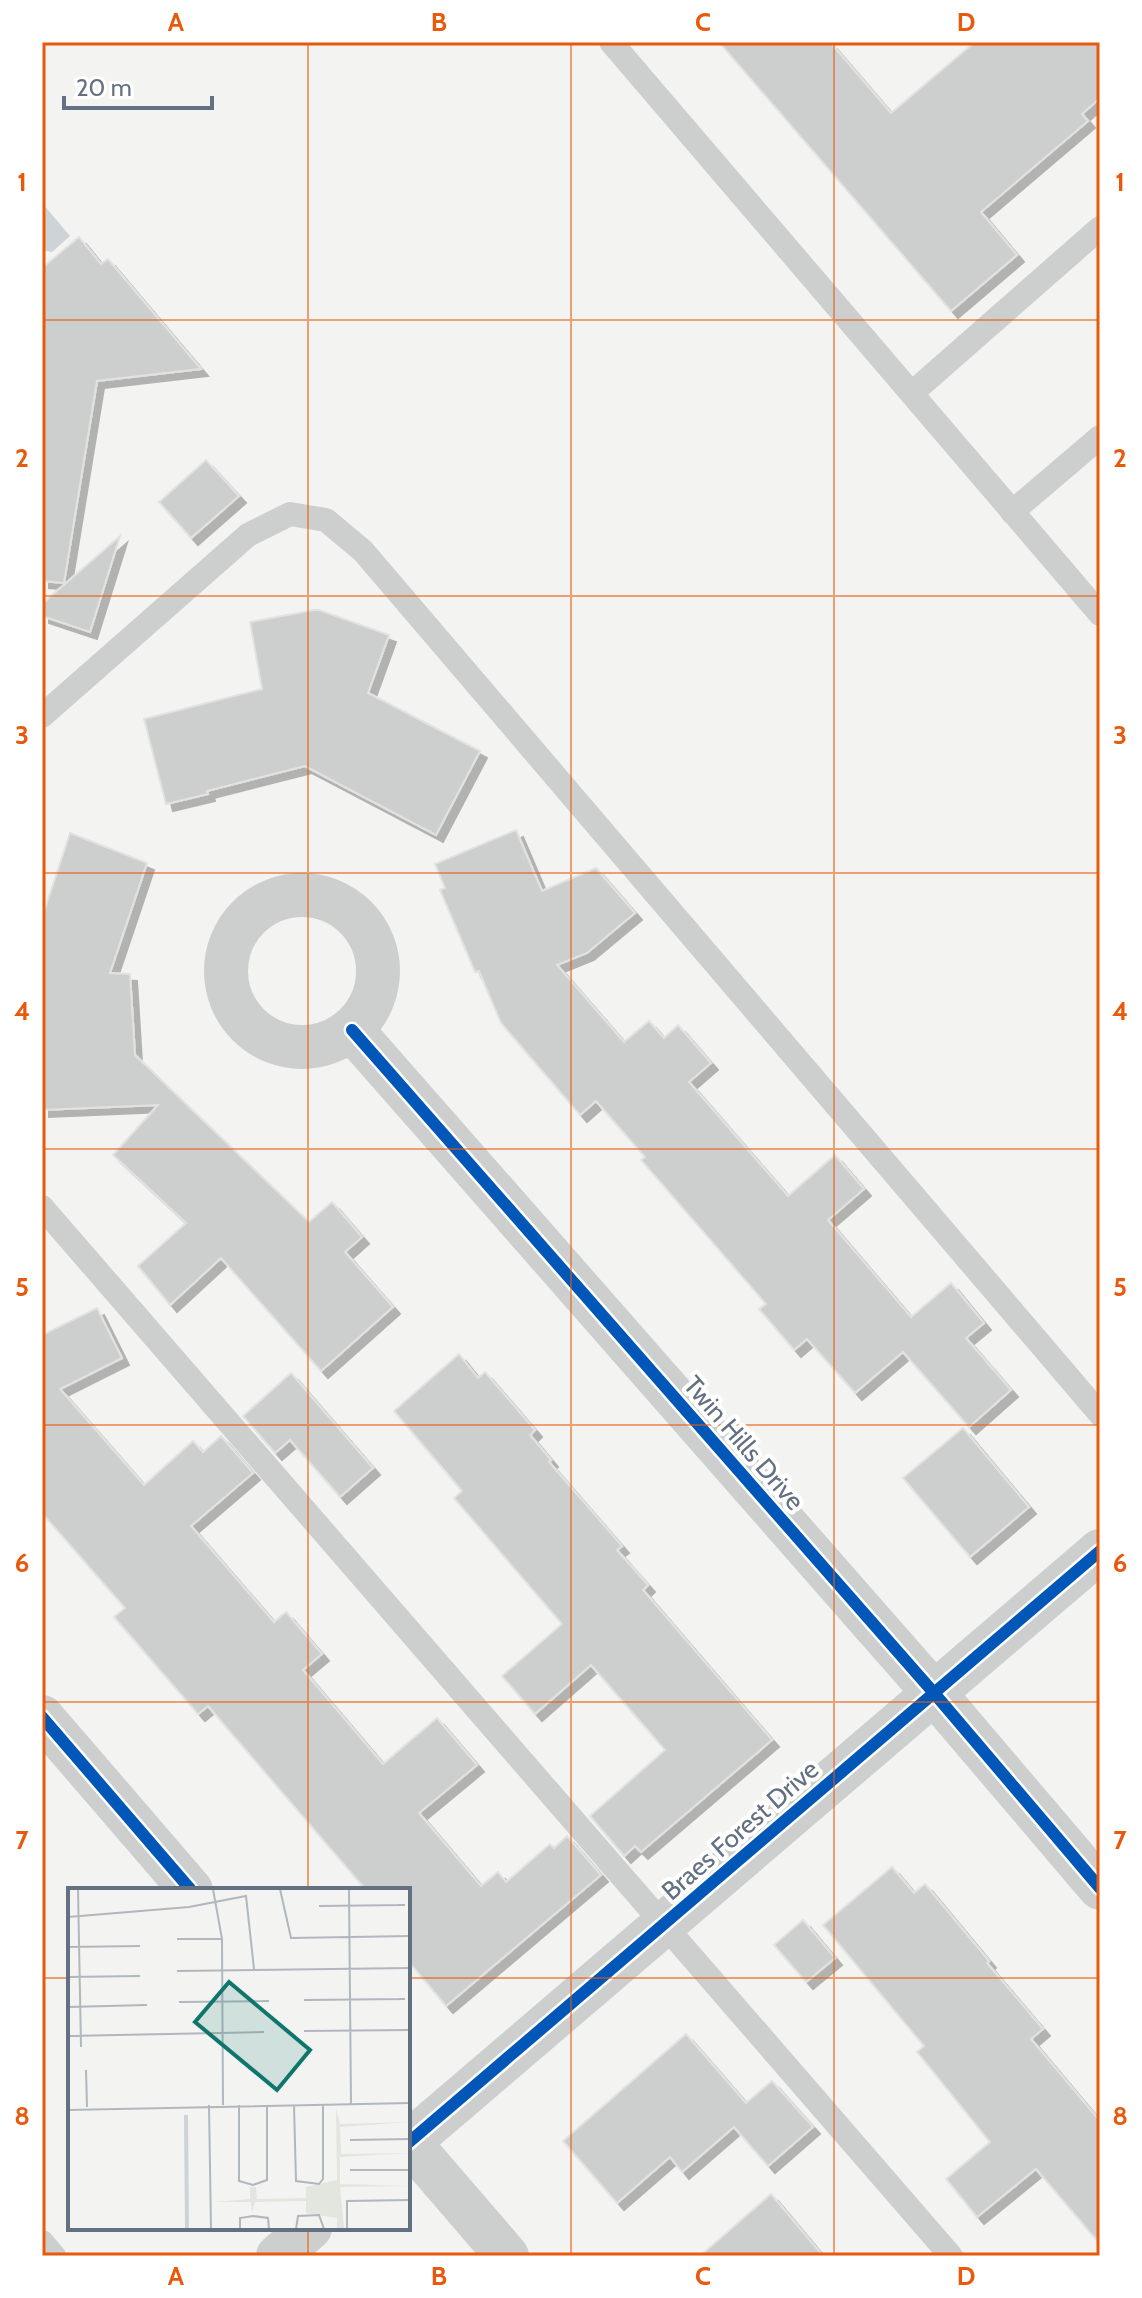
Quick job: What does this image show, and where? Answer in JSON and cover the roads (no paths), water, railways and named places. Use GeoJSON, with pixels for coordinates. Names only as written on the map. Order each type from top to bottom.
{"type":"FeatureCollection","features":[{"type":"Feature","properties":{"kind":"street","name":"Twin Hills Drive"},"geometry":{"type":"LineString","coordinates":[[352,1030],[934,1693],[1100,1888]]}},
{"type":"Feature","properties":{"kind":"street","name":"Braes Forest Drive"},"geometry":{"type":"LineString","coordinates":[[410,2140],[1100,1551]]}},
{"type":"Feature","properties":{"kind":"street"},"geometry":{"type":"LineString","coordinates":[[42,1717],[189,1888]]}},
{"type":"Feature","properties":{"kind":"street"},"geometry":{"type":"LineString","coordinates":[[410,2144],[507,2256]]}},
{"type":"Feature","properties":{"kind":"street"},"geometry":{"type":"LineString","coordinates":[[278,2256],[308,2230]]}},
{"type":"Feature","properties":{"kind":"lane"},"geometry":{"type":"LineString","coordinates":[[611,42],[1100,614]]}},
{"type":"Feature","properties":{"kind":"lane"},"geometry":{"type":"LineString","coordinates":[[912,393],[1100,228]]}},
{"type":"Feature","properties":{"kind":"lane"},"geometry":{"type":"LineString","coordinates":[[1012,512],[1100,437]]}},
{"type":"Feature","properties":{"kind":"lane"},"geometry":{"type":"LineString","coordinates":[[42,716],[248,535],[290,514],[326,520],[363,551],[1100,1414]]}},
{"type":"Feature","properties":{"kind":"lane"},"geometry":{"type":"LineString","coordinates":[[42,1207],[951,2256]]}},
{"type":"Feature","properties":{"kind":"lane"},"geometry":{"type":"LineString","coordinates":[[42,2242],[54,2256]]}}]}
